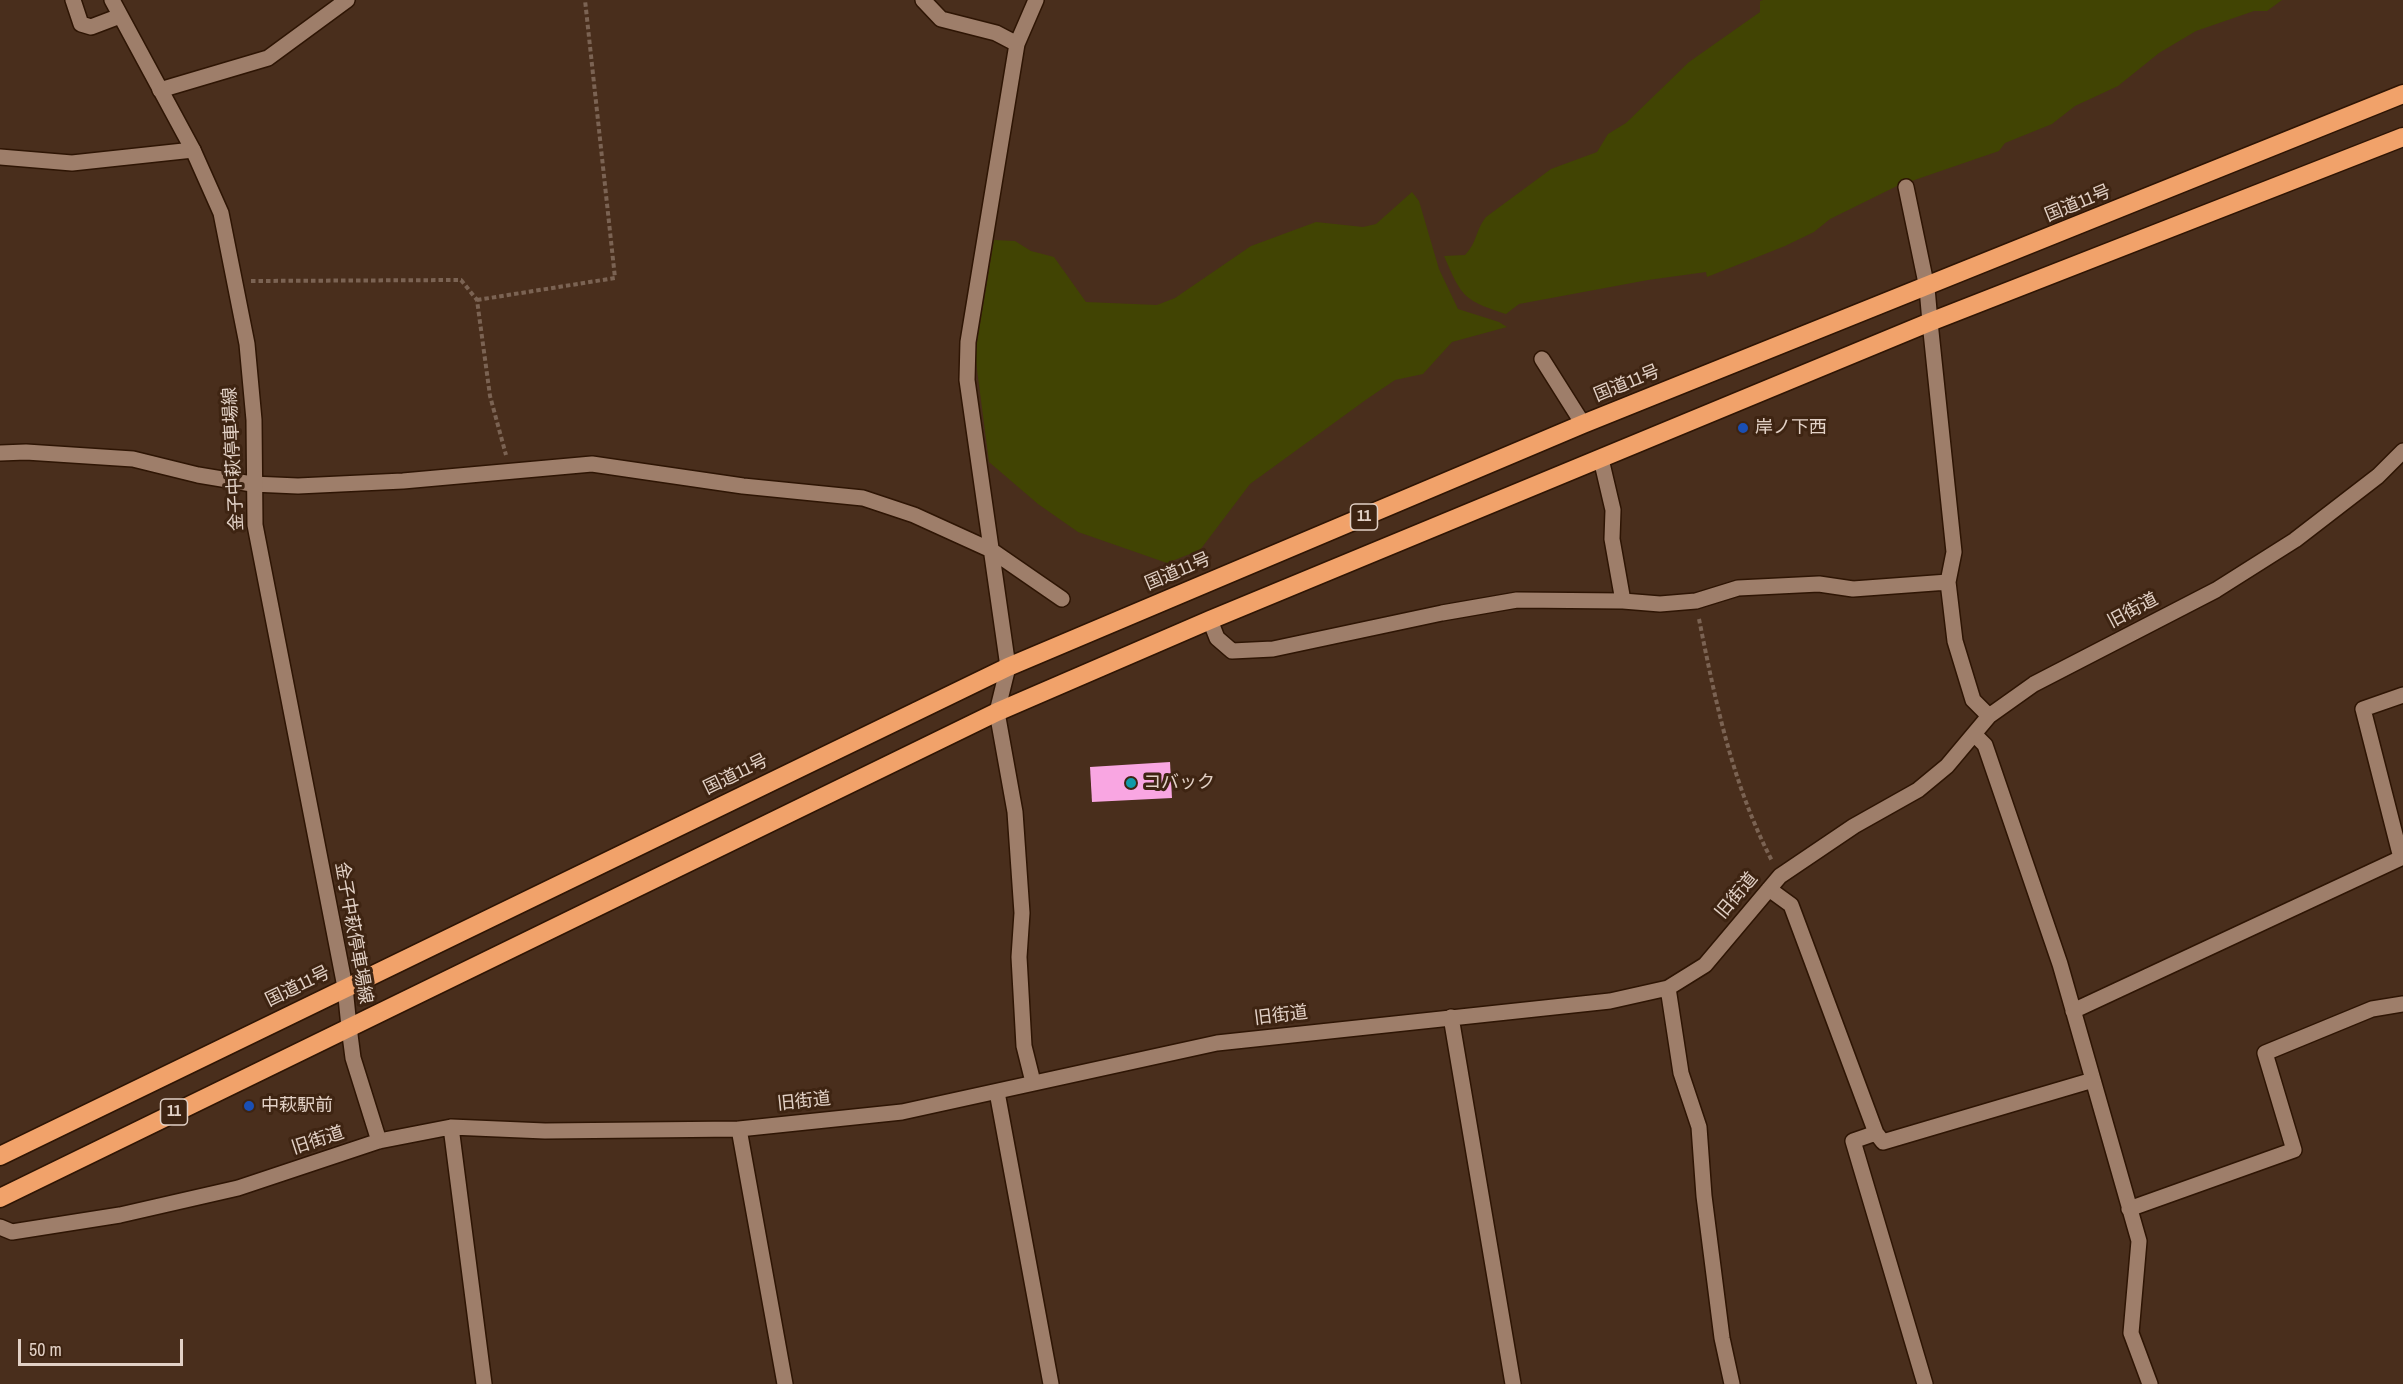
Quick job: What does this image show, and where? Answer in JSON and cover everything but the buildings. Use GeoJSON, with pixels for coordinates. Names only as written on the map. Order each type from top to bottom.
{"type":"FeatureCollection","features":[{"type":"Feature","properties":{"kind":"highway","name":"国道11号"},"geometry":{"type":"LineString","coordinates":[[0,1156],[1008,667],[1583,424],[1927,288],[2403,94]]}},
{"type":"Feature","properties":{"kind":"highway","name":"11"},"geometry":{"type":"LineString","coordinates":[[0,1198],[998,712],[1210,620],[1930,322],[2403,137]]}},
{"type":"Feature","properties":{"kind":"street"},"geometry":{"type":"LineString","coordinates":[[73,0],[81,24],[91,27],[120,16]]}},
{"type":"Feature","properties":{"kind":"street","name":"金子中萩停車場線"},"geometry":{"type":"LineString","coordinates":[[112,0],[193,150],[221,213],[247,344],[254,420],[252,484],[255,525],[345,987],[354,1058],[379,1141]]}},
{"type":"Feature","properties":{"kind":"street"},"geometry":{"type":"LineString","coordinates":[[160,90],[268,58],[346,0]]}},
{"type":"Feature","properties":{"kind":"street"},"geometry":{"type":"LineString","coordinates":[[923,0],[941,19],[996,33],[1017,45]]}},
{"type":"Feature","properties":{"kind":"street"},"geometry":{"type":"LineString","coordinates":[[1033,1082],[1023,1035],[1019,957],[1022,913],[1015,812],[998,712],[1008,667],[997,576],[991,550],[967,380],[968,342],[1017,45],[1036,0]]}},
{"type":"Feature","properties":{"kind":"street"},"geometry":{"type":"LineString","coordinates":[[0,157],[72,163],[193,150]]}},
{"type":"Feature","properties":{"kind":"street"},"geometry":{"type":"LineString","coordinates":[[1906,187],[1927,288],[1954,552],[1948,582],[1955,640],[1973,700],[1989,716]]}},
{"type":"Feature","properties":{"kind":"street"},"geometry":{"type":"LineString","coordinates":[[1542,359],[1583,424]]}},
{"type":"Feature","properties":{"kind":"street"},"geometry":{"type":"LineString","coordinates":[[0,453],[26,452],[133,459],[198,475],[252,484],[321,485],[592,464],[743,486],[862,498],[914,515],[991,550],[1062,599]]}},
{"type":"Feature","properties":{"kind":"street","name":"旧街道"},"geometry":{"type":"LineString","coordinates":[[0,1227],[12,1232],[120,1215],[238,1188],[379,1141],[451,1127],[545,1131],[739,1129],[902,1112],[1218,1043],[1610,1001],[1668,988],[1705,964],[1780,876],[1854,826],[1918,790],[1947,766],[1989,716],[2034,684],[2216,590],[2285,546],[2378,476],[2403,452]]}},
{"type":"Feature","properties":{"kind":"street"},"geometry":{"type":"LineString","coordinates":[[1601,459],[1612,510],[1612,539],[1623,601]]}},
{"type":"Feature","properties":{"kind":"street"},"geometry":{"type":"LineString","coordinates":[[1210,620],[1217,638],[1232,651],[1273,649],[1442,613],[1516,600],[1623,601],[1660,604],[1696,601],[1738,588],[1819,584],[1853,589],[1948,582]]}},
{"type":"Feature","properties":{"kind":"street"},"geometry":{"type":"LineString","coordinates":[[2073,1011],[2401,858],[2363,709],[2403,695]]}},
{"type":"Feature","properties":{"kind":"street"},"geometry":{"type":"LineString","coordinates":[[1975,735],[1985,745],[2073,1011],[2139,1241],[2131,1333],[2150,1384]]}},
{"type":"Feature","properties":{"kind":"street"},"geometry":{"type":"LineString","coordinates":[[1769,890],[1791,905],[1876,1133],[1883,1142],[2093,1080]]}},
{"type":"Feature","properties":{"kind":"street"},"geometry":{"type":"LineString","coordinates":[[1668,988],[1681,1073],[1699,1127],[1704,1196],[1722,1338],[1732,1384]]}},
{"type":"Feature","properties":{"kind":"street"},"geometry":{"type":"LineString","coordinates":[[2129,1209],[2294,1150],[2265,1053],[2372,1009],[2403,1004]]}},
{"type":"Feature","properties":{"kind":"street"},"geometry":{"type":"LineString","coordinates":[[1450,1017],[1513,1384]]}},
{"type":"Feature","properties":{"kind":"street"},"geometry":{"type":"LineString","coordinates":[[997,1092],[1051,1384]]}},
{"type":"Feature","properties":{"kind":"street"},"geometry":{"type":"LineString","coordinates":[[451,1127],[484,1384]]}},
{"type":"Feature","properties":{"kind":"street"},"geometry":{"type":"LineString","coordinates":[[739,1129],[785,1384]]}},
{"type":"Feature","properties":{"kind":"street"},"geometry":{"type":"LineString","coordinates":[[1876,1133],[1852,1141],[1924,1384]]}},
{"type":"Feature","properties":{"kind":"path"},"geometry":{"type":"LineString","coordinates":[[477,300],[615,278],[585,0]]}},
{"type":"Feature","properties":{"kind":"path"},"geometry":{"type":"LineString","coordinates":[[235,282],[461,280],[477,300],[490,396],[510,471]]}},
{"type":"Feature","properties":{"kind":"path"},"geometry":{"type":"LineString","coordinates":[[1696,601],[1720,725],[1753,824],[1780,876]]}},
{"type":"Feature","properties":{"kind":"shaded area"},"geometry":{"type":"Polygon","coordinates":[[[2282,0],[2267,11],[2254,11],[2196,31],[2159,53],[2118,86],[2075,106],[2052,124],[2005,143],[1999,151],[1897,186],[1830,219],[1814,232],[1785,246],[1707,277],[1706,272],[1648,280],[1519,304],[1506,314],[1481,305],[1460,289],[1444,256],[1465,255],[1486,217],[1551,169],[1597,152],[1608,134],[1626,123],[1689,62],[1760,12],[1760,1],[2282,0]]]}},
{"type":"Feature","properties":{"kind":"shaded area"},"geometry":{"type":"Polygon","coordinates":[[[1412,192],[1419,201],[1439,269],[1458,309],[1499,322],[1507,327],[1452,342],[1423,374],[1395,380],[1367,399],[1250,484],[1200,550],[1167,563],[1078,532],[1038,504],[989,462],[975,354],[994,240],[1015,241],[1031,251],[1054,257],[1086,302],[1157,305],[1175,298],[1251,246],[1316,222],[1363,227],[1376,224],[1412,192]]]}},
{"type":"Feature","properties":{"kind":"place","name":"岸ノ下西"},"geometry":{"type":"Point","coordinates":[1743,428]}},
{"type":"Feature","properties":{"kind":"place","name":"コバック"},"geometry":{"type":"Point","coordinates":[1131,783]}},
{"type":"Feature","properties":{"kind":"place","name":"中萩駅前"},"geometry":{"type":"Point","coordinates":[249,1106]}}]}
